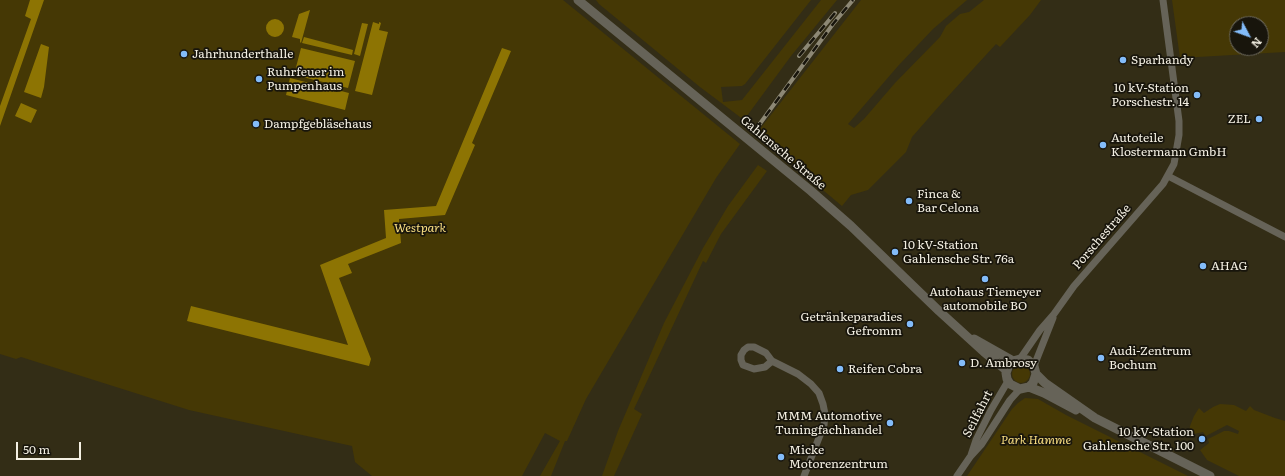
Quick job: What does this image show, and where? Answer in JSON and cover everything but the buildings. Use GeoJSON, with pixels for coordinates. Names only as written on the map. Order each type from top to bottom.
{"type":"FeatureCollection","features":[{"type":"Feature","properties":{"kind":"street","name":"Gahlensche Straße"},"geometry":{"type":"LineString","coordinates":[[578,0],[811,191],[851,226],[939,311],[1006,370]]}},
{"type":"Feature","properties":{"kind":"street","name":"Porschestraße"},"geometry":{"type":"LineString","coordinates":[[1016,360],[1027,350],[1040,330],[1054,314],[1074,286],[1157,192],[1174,164],[1179,136],[1179,121],[1163,0]]}},
{"type":"Feature","properties":{"kind":"street"},"geometry":{"type":"LineString","coordinates":[[1168,176],[1285,237]]}},
{"type":"Feature","properties":{"kind":"street","name":"Porschestraße"},"geometry":{"type":"LineString","coordinates":[[1035,370],[1054,314]]}},
{"type":"Feature","properties":{"kind":"street","name":"Gahlensche Straße"},"geometry":{"type":"LineString","coordinates":[[964,333],[1016,360],[1028,360],[1045,383],[1095,418],[1210,476]]}},
{"type":"Feature","properties":{"kind":"street"},"geometry":{"type":"LineString","coordinates":[[1008,381],[1006,370],[1016,360]]}},
{"type":"Feature","properties":{"kind":"street"},"geometry":{"type":"LineString","coordinates":[[772,361],[798,374],[811,384],[819,394],[823,404],[825,414],[824,426],[804,476]]}},
{"type":"Feature","properties":{"kind":"street"},"geometry":{"type":"LineString","coordinates":[[1024,388],[1035,379],[1035,370]]}},
{"type":"Feature","properties":{"kind":"street","name":"Gahlensche Straße"},"geometry":{"type":"LineString","coordinates":[[1008,381],[1013,386],[1044,393],[1083,414],[1095,418]]}},
{"type":"Feature","properties":{"kind":"street","name":"Seilfahrt"},"geometry":{"type":"LineString","coordinates":[[970,457],[976,440],[1008,381]]}},
{"type":"Feature","properties":{"kind":"street","name":"Seilfahrt"},"geometry":{"type":"LineString","coordinates":[[958,476],[970,457],[981,445],[1010,400],[1024,388]]}},
{"type":"Feature","properties":{"kind":"green space","name":"Westpark"},"geometry":{"type":"Polygon","coordinates":[[[0,0],[563,0],[740,144],[716,178],[586,399],[567,441],[565,441],[551,476],[540,476],[560,441],[545,433],[522,476],[372,476],[355,462],[352,446],[189,410],[21,357],[16,359],[0,354],[0,0]]]}},
{"type":"Feature","properties":{"kind":"green space"},"geometry":{"type":"Polygon","coordinates":[[[596,0],[811,0],[745,84],[742,86],[721,87],[723,102],[742,100],[821,0],[837,0],[791,56],[744,120],[700,87],[596,0]]]}},
{"type":"Feature","properties":{"kind":"green space"},"geometry":{"type":"Polygon","coordinates":[[[861,0],[967,0],[933,29],[898,66],[848,124],[854,128],[940,37],[946,26],[960,14],[969,12],[984,0],[1041,0],[1030,15],[1000,47],[996,44],[941,104],[912,137],[906,152],[868,190],[851,195],[842,206],[756,134],[861,0]]]}},
{"type":"Feature","properties":{"kind":"green space"},"geometry":{"type":"Polygon","coordinates":[[[1172,0],[1285,0],[1285,52],[1269,53],[1269,16],[1229,16],[1229,55],[1180,58],[1172,0]]]}},
{"type":"Feature","properties":{"kind":"green space"},"geometry":{"type":"Polygon","coordinates":[[[758,165],[767,171],[721,234],[706,263],[703,261],[634,409],[642,414],[614,476],[602,476],[618,431],[664,323],[703,248],[728,206],[758,165]]]}},
{"type":"Feature","properties":{"kind":"green space"},"geometry":{"type":"Polygon","coordinates":[[[1021,365],[1025,366],[1029,370],[1029,378],[1025,382],[1021,383],[1017,382],[1013,378],[1012,374],[1013,370],[1017,366],[1021,365]]]}},
{"type":"Feature","properties":{"kind":"green space","name":"Park Hamme"},"geometry":{"type":"Polygon","coordinates":[[[1025,398],[1038,399],[1066,415],[1188,476],[967,476],[1012,409],[1025,398]]]}},
{"type":"Feature","properties":{"kind":"green space"},"geometry":{"type":"Polygon","coordinates":[[[1220,404],[1234,405],[1246,411],[1250,406],[1254,410],[1285,421],[1285,476],[1239,476],[1207,460],[1200,450],[1209,443],[1208,439],[1224,431],[1238,434],[1239,431],[1227,425],[1206,436],[1203,432],[1189,435],[1190,426],[1199,408],[1204,413],[1220,404]]]}},
{"type":"Feature","properties":{"kind":"shaded area"},"geometry":{"type":"Polygon","coordinates":[[[30,0],[44,0],[0,126],[0,106],[31,19],[25,16],[30,0]]]}},
{"type":"Feature","properties":{"kind":"shaded area"},"geometry":{"type":"Polygon","coordinates":[[[310,10],[301,43],[300,39],[292,37],[299,14],[310,10]]]}},
{"type":"Feature","properties":{"kind":"shaded area"},"geometry":{"type":"Polygon","coordinates":[[[275,19],[281,22],[284,28],[281,34],[275,37],[269,34],[266,28],[269,22],[275,19]]]}},
{"type":"Feature","properties":{"kind":"shaded area"},"geometry":{"type":"Polygon","coordinates":[[[373,22],[379,24],[379,22],[381,23],[379,30],[388,32],[372,95],[355,91],[373,22]]]}},
{"type":"Feature","properties":{"kind":"shaded area"},"geometry":{"type":"Polygon","coordinates":[[[362,23],[368,24],[360,56],[354,54],[362,23]]]}},
{"type":"Feature","properties":{"kind":"shaded area"},"geometry":{"type":"Polygon","coordinates":[[[304,37],[353,50],[352,55],[302,43],[304,37]]]}},
{"type":"Feature","properties":{"kind":"shaded area"},"geometry":{"type":"Polygon","coordinates":[[[41,44],[49,47],[44,87],[41,98],[24,92],[41,44]]]}},
{"type":"Feature","properties":{"kind":"shaded area"},"geometry":{"type":"Polygon","coordinates":[[[301,48],[355,61],[348,88],[294,75],[301,48]]]}},
{"type":"Feature","properties":{"kind":"shaded area"},"geometry":{"type":"Polygon","coordinates":[[[502,48],[511,51],[472,143],[475,145],[445,215],[399,219],[401,243],[348,264],[352,273],[339,278],[371,359],[369,366],[187,321],[191,306],[348,345],[320,265],[386,238],[384,210],[436,206],[502,48]]]}},
{"type":"Feature","properties":{"kind":"shaded area"},"geometry":{"type":"Polygon","coordinates":[[[290,78],[349,93],[345,110],[286,95],[290,78]]]}},
{"type":"Feature","properties":{"kind":"shaded area"},"geometry":{"type":"Polygon","coordinates":[[[21,103],[37,110],[31,123],[15,116],[21,103]]]}},
{"type":"Feature","properties":{"kind":"railway"},"geometry":{"type":"LineString","coordinates":[[756,129],[833,24],[853,0]]}},
{"type":"Feature","properties":{"kind":"railway"},"geometry":{"type":"LineString","coordinates":[[799,56],[835,13]]}},
{"type":"Feature","properties":{"kind":"place","name":"Jahrhunderthalle"},"geometry":{"type":"Point","coordinates":[184,54]}},
{"type":"Feature","properties":{"kind":"place","name":"Sparhandy"},"geometry":{"type":"Point","coordinates":[1123,60]}},
{"type":"Feature","properties":{"kind":"place","name":"Ruhrfeuer im Pumpenhaus"},"geometry":{"type":"Point","coordinates":[259,79]}},
{"type":"Feature","properties":{"kind":"place","name":"10 kV-Station Porschestr. 14"},"geometry":{"type":"Point","coordinates":[1197,95]}},
{"type":"Feature","properties":{"kind":"place","name":"ZEL"},"geometry":{"type":"Point","coordinates":[1259,119]}},
{"type":"Feature","properties":{"kind":"place","name":"Dampfgebläsehaus"},"geometry":{"type":"Point","coordinates":[256,124]}},
{"type":"Feature","properties":{"kind":"place","name":"Autoteile Klostermann GmbH"},"geometry":{"type":"Point","coordinates":[1103,145]}},
{"type":"Feature","properties":{"kind":"place","name":"Finca & Bar Celona"},"geometry":{"type":"Point","coordinates":[909,201]}},
{"type":"Feature","properties":{"kind":"place","name":"10 kV-Station Gahlensche Str. 76a"},"geometry":{"type":"Point","coordinates":[895,252]}},
{"type":"Feature","properties":{"kind":"place","name":"AHAG"},"geometry":{"type":"Point","coordinates":[1203,266]}},
{"type":"Feature","properties":{"kind":"place","name":"Autohaus Tiemeyer automobile BO"},"geometry":{"type":"Point","coordinates":[985,279]}},
{"type":"Feature","properties":{"kind":"place","name":"Getränkeparadies Gefromm"},"geometry":{"type":"Point","coordinates":[910,324]}},
{"type":"Feature","properties":{"kind":"place","name":"Audi-Zentrum Bochum"},"geometry":{"type":"Point","coordinates":[1101,358]}},
{"type":"Feature","properties":{"kind":"place","name":"D. Ambrosy"},"geometry":{"type":"Point","coordinates":[962,363]}},
{"type":"Feature","properties":{"kind":"place","name":"Reifen Cobra"},"geometry":{"type":"Point","coordinates":[840,369]}},
{"type":"Feature","properties":{"kind":"place","name":"MMM Automotive Tuningfachhandel"},"geometry":{"type":"Point","coordinates":[890,423]}},
{"type":"Feature","properties":{"kind":"place","name":"10 kV-Station Gahlensche Str. 100"},"geometry":{"type":"Point","coordinates":[1202,439]}},
{"type":"Feature","properties":{"kind":"place","name":"Micke Motorenzentrum"},"geometry":{"type":"Point","coordinates":[781,457]}}]}
